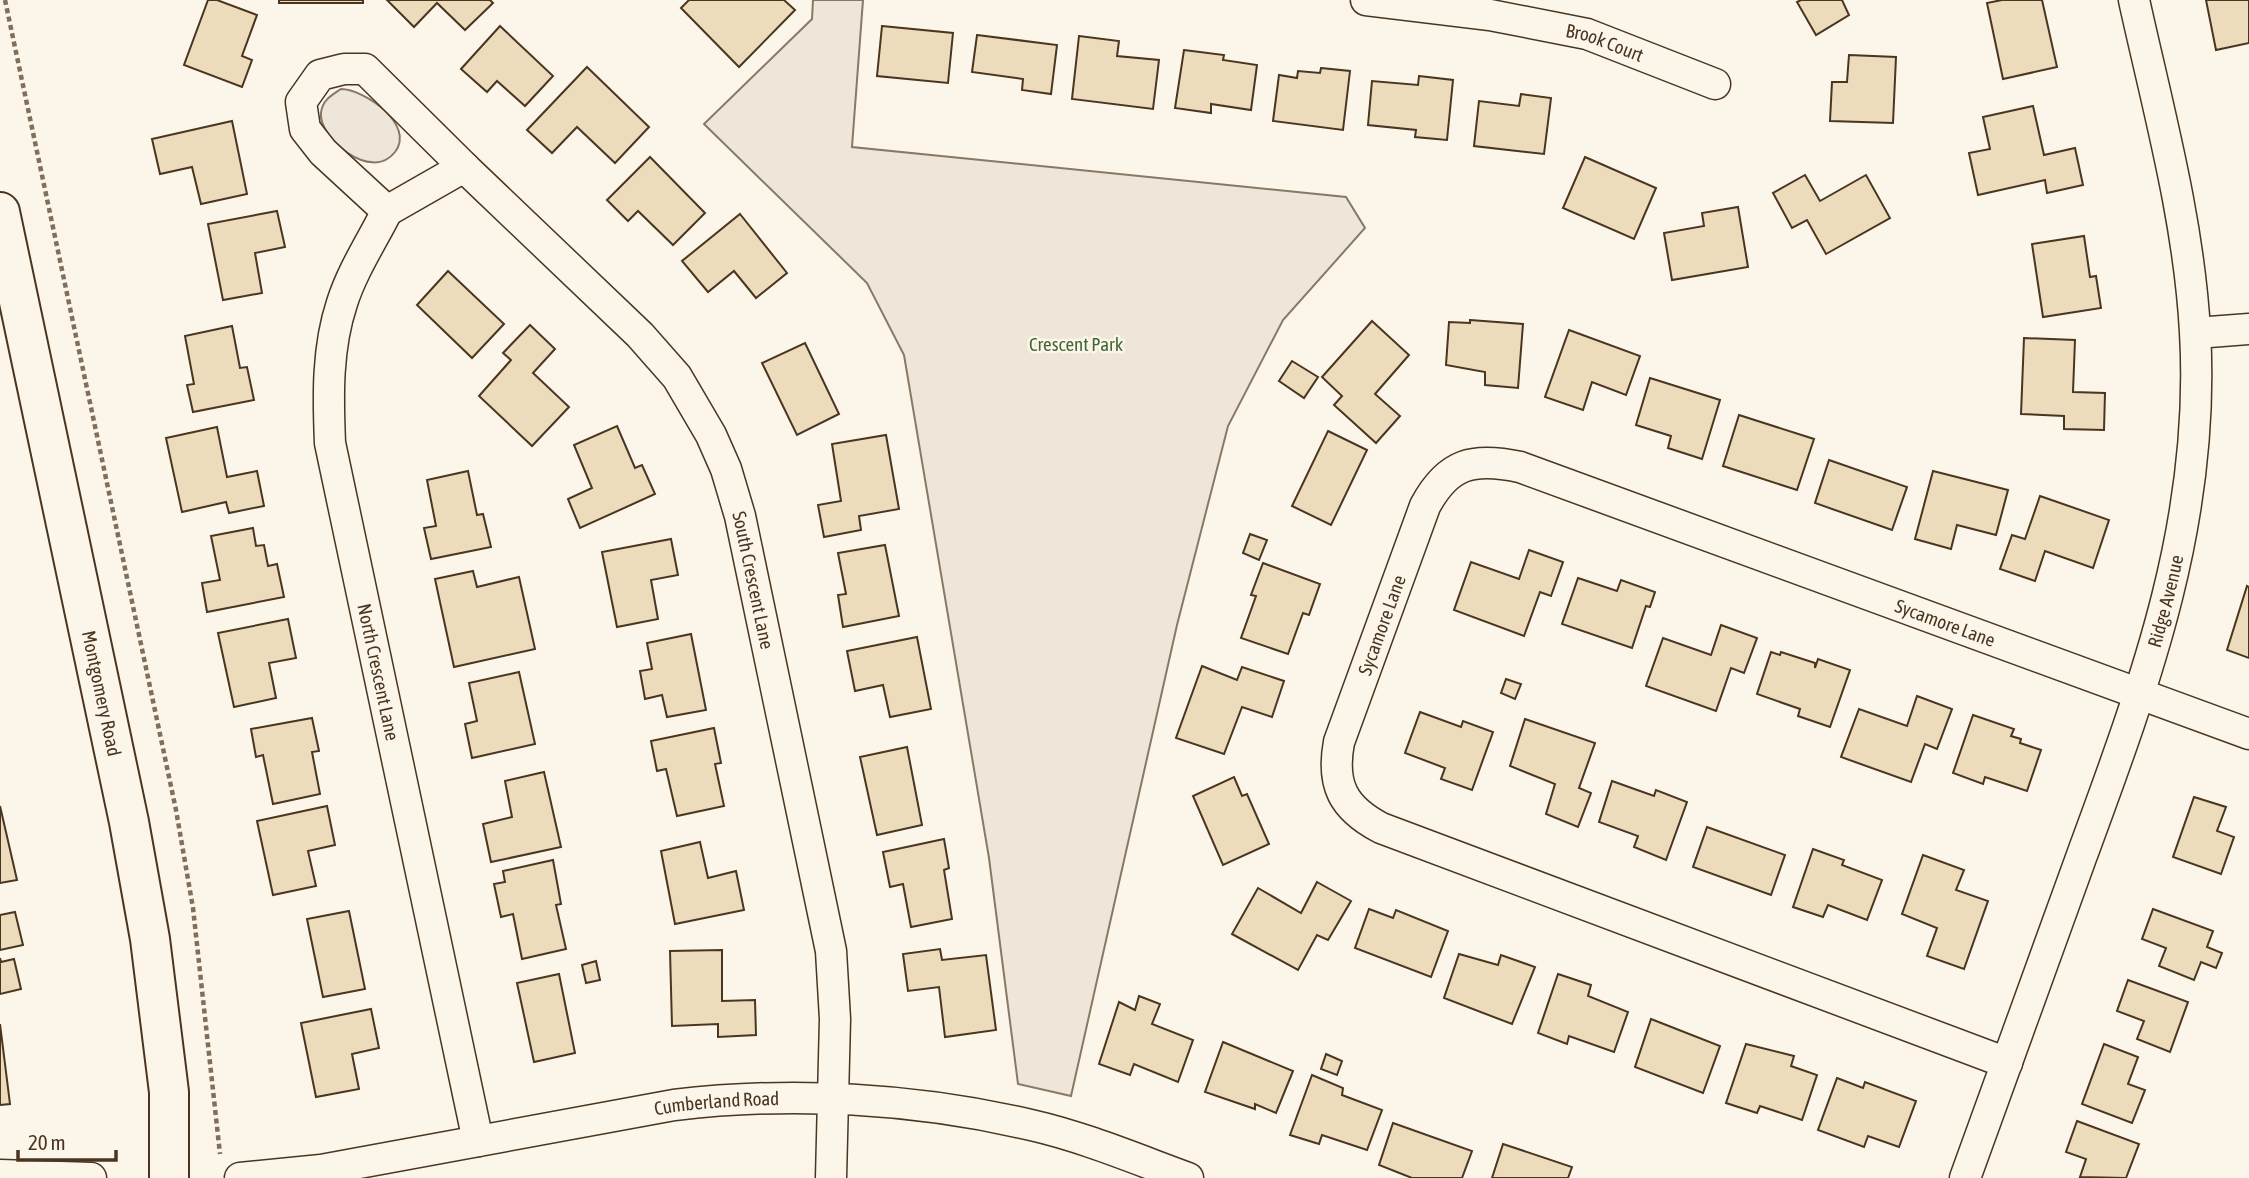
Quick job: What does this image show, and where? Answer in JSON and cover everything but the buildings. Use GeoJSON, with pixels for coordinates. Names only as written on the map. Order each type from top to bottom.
{"type":"FeatureCollection","features":[{"type":"Feature","properties":{"kind":"street","name":"Brook Court"},"geometry":{"type":"LineString","coordinates":[[1366,0],[1491,8],[1587,34],[1715,84]]}},
{"type":"Feature","properties":{"kind":"street","name":"Ridge Avenue"},"geometry":{"type":"LineString","coordinates":[[1965,1178],[2168,603],[2188,501],[2193,449],[2196,332],[2178,205],[2134,0]]}},
{"type":"Feature","properties":{"kind":"street","name":"South Crescent Lane"},"geometry":{"type":"LineString","coordinates":[[387,211],[323,152],[305,129],[301,102],[320,75],[344,69],[365,69],[640,334],[677,377],[696,408],[726,469],[740,516],[831,951],[835,1020],[831,1178]]}},
{"type":"Feature","properties":{"kind":"street"},"geometry":{"type":"LineString","coordinates":[[387,211],[464,167]]}},
{"type":"Feature","properties":{"kind":"street","name":"North Crescent Lane"},"geometry":{"type":"LineString","coordinates":[[387,211],[342,300],[328,397],[331,443],[478,1141]]}},
{"type":"Feature","properties":{"kind":"street","name":"Montgomery Road"},"geometry":{"type":"LineString","coordinates":[[0,212],[129,822],[150,940],[169,1092],[169,1178]]}},
{"type":"Feature","properties":{"kind":"street"},"geometry":{"type":"LineString","coordinates":[[2196,332],[2249,329]]}},
{"type":"Feature","properties":{"kind":"street","name":"Sycamore Lane"},"geometry":{"type":"LineString","coordinates":[[2007,1063],[1381,828],[1361,818],[1346,802],[1335,763],[1339,741],[1425,506],[1437,484],[1455,470],[1477,462],[1498,462],[1520,467],[2249,734]]}},
{"type":"Feature","properties":{"kind":"street","name":"Cumberland Road"},"geometry":{"type":"LineString","coordinates":[[240,1178],[321,1170],[724,1099],[943,1107],[1033,1125],[1188,1178]]}},
{"type":"Feature","properties":{"kind":"street"},"geometry":{"type":"LineString","coordinates":[[0,1175],[91,1178]]}},
{"type":"Feature","properties":{"kind":"path"},"geometry":{"type":"LineString","coordinates":[[5,0],[176,810],[193,908],[220,1147]]}},
{"type":"Feature","properties":{"kind":"green space","name":"Crescent Park"},"geometry":{"type":"Polygon","coordinates":[[[813,0],[863,0],[852,147],[1346,197],[1365,228],[1283,320],[1228,426],[1177,625],[1071,1096],[1018,1084],[989,858],[904,355],[867,283],[704,124],[812,19],[813,0]]]}},
{"type":"Feature","properties":{"kind":"green space"},"geometry":{"type":"Polygon","coordinates":[[[341,89],[362,95],[374,102],[393,120],[399,131],[400,142],[395,152],[385,160],[360,160],[348,153],[328,134],[322,123],[322,108],[328,98],[341,89]]]}}]}
